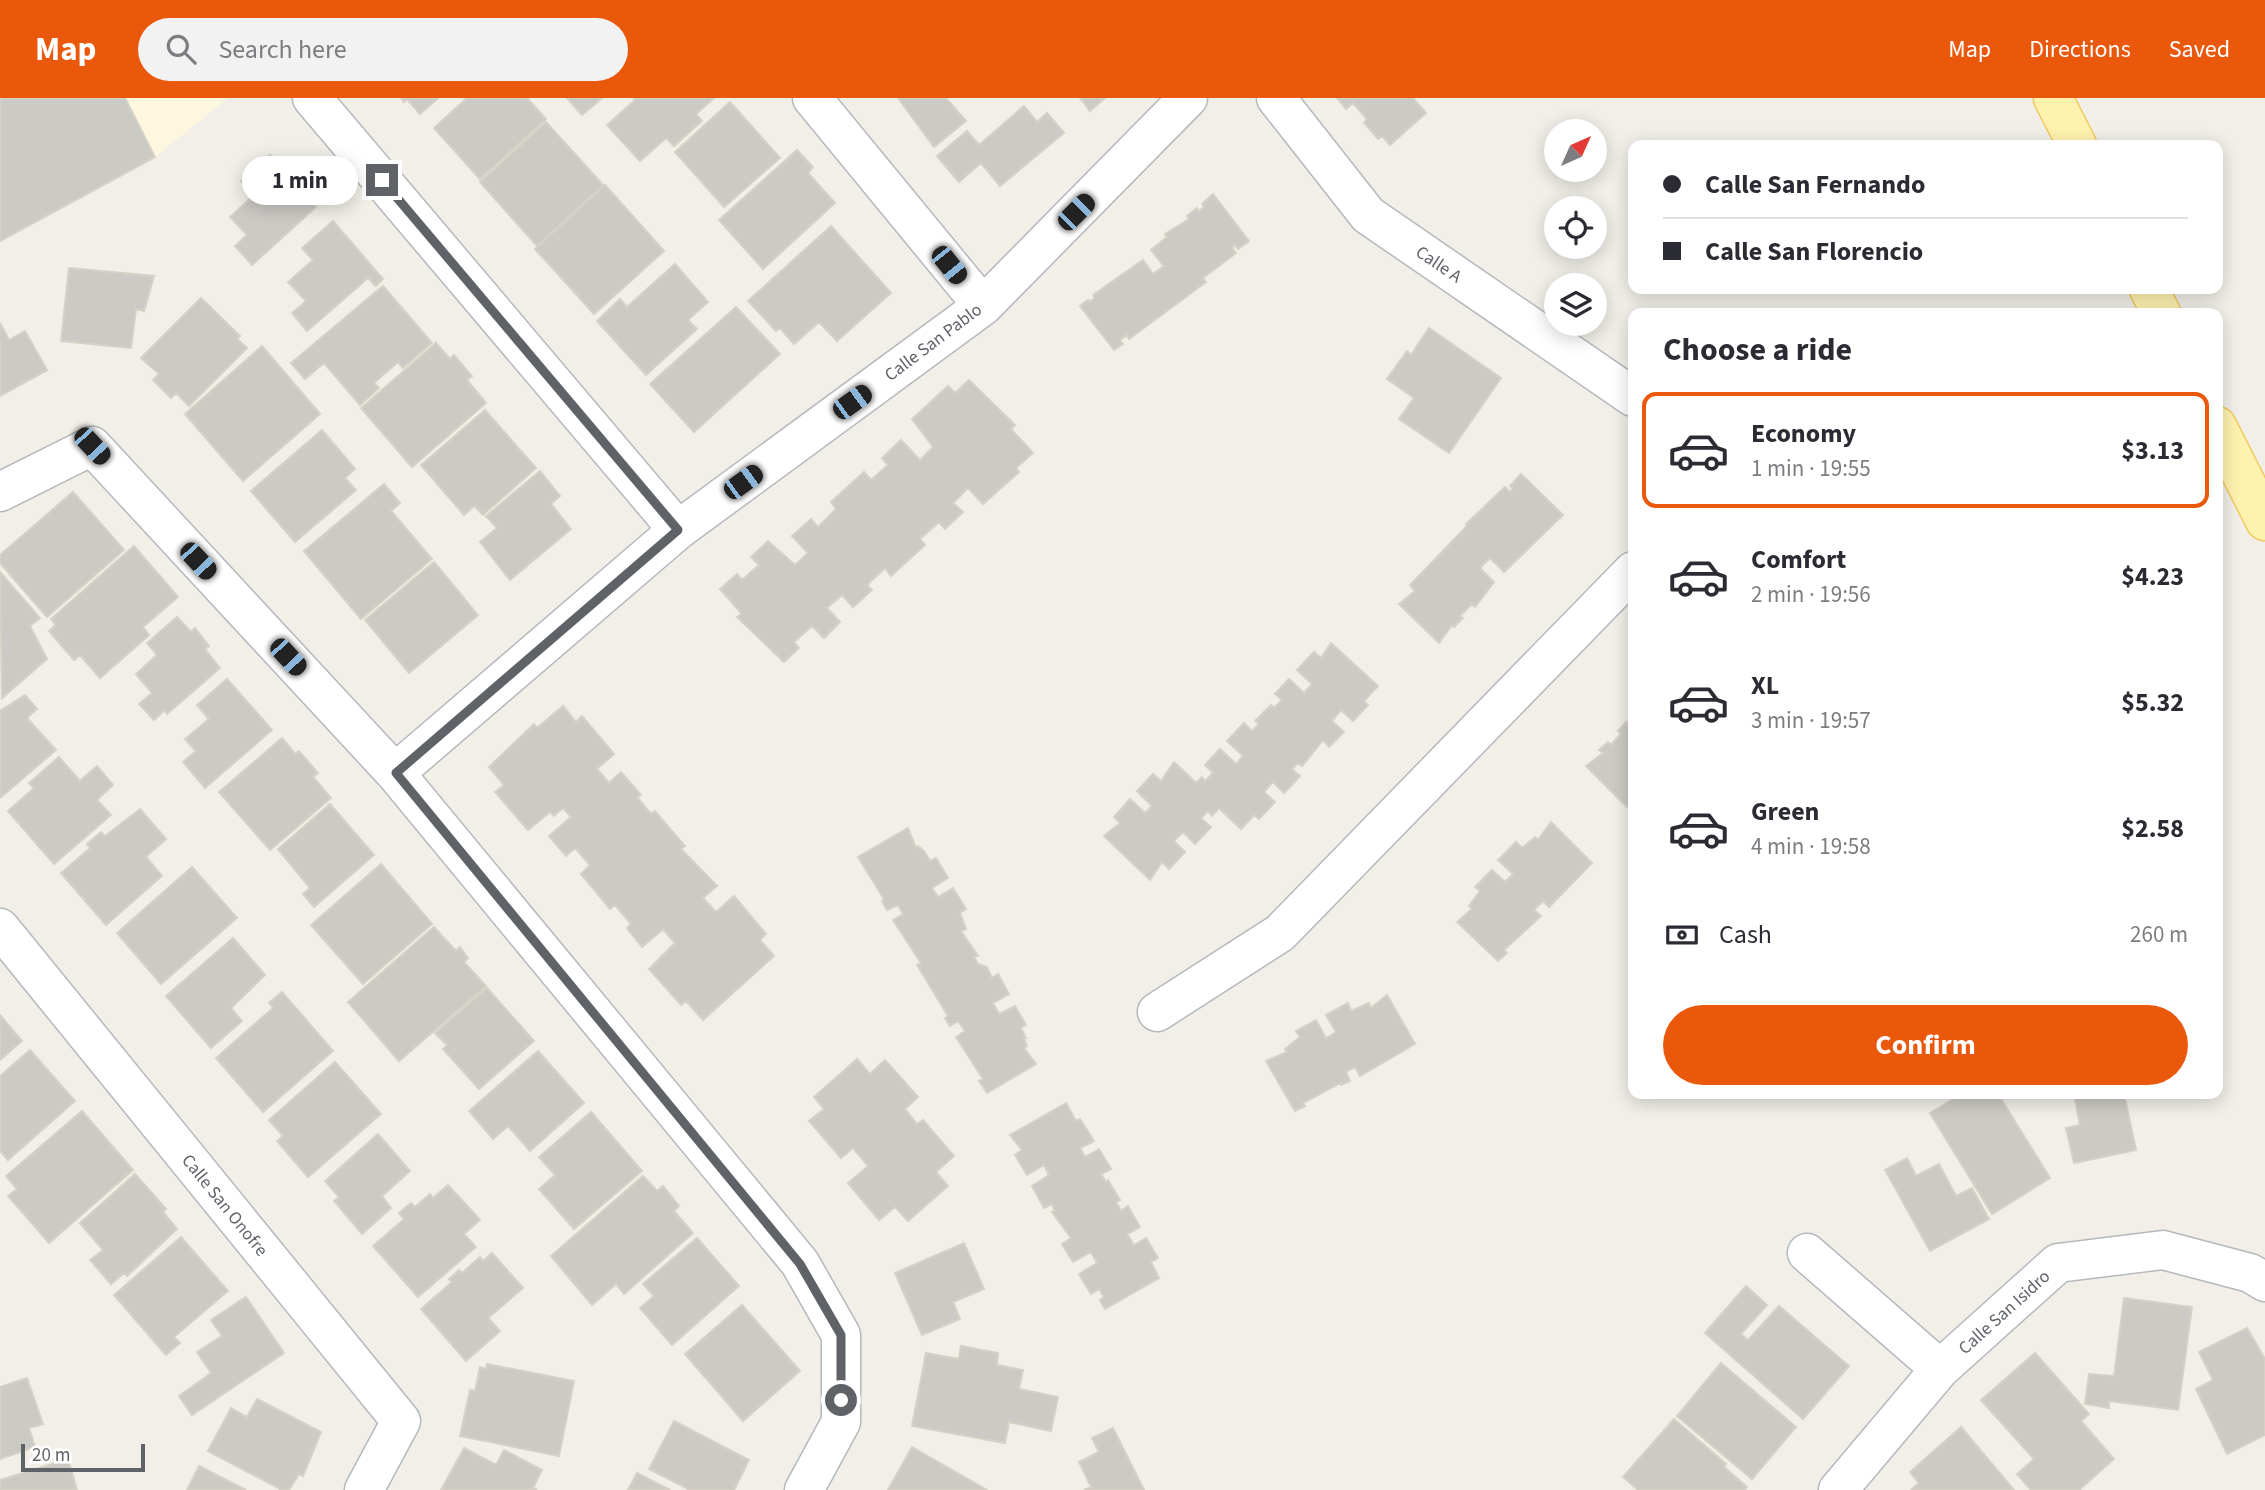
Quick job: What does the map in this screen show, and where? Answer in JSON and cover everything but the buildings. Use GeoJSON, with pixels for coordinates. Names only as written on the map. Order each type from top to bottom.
{"type":"FeatureCollection","features":[{"type":"Feature","properties":{"kind":"main road"},"geometry":{"type":"LineString","coordinates":[[2053,98],[2074,140]]}},
{"type":"Feature","properties":{"kind":"main road"},"geometry":{"type":"LineString","coordinates":[[2223,438],[2265,521]]}},
{"type":"Feature","properties":{"kind":"street"},"geometry":{"type":"LineString","coordinates":[[312,98],[678,530]]}},
{"type":"Feature","properties":{"kind":"street"},"geometry":{"type":"LineString","coordinates":[[812,98],[983,306]]}},
{"type":"Feature","properties":{"kind":"street","name":"Calle San Pablo"},"geometry":{"type":"LineString","coordinates":[[396,773],[678,530],[983,306],[1188,98]]}},
{"type":"Feature","properties":{"kind":"street","name":"Calle A"},"geometry":{"type":"LineString","coordinates":[[1276,98],[1368,215],[1628,394]]}},
{"type":"Feature","properties":{"kind":"street"},"geometry":{"type":"LineString","coordinates":[[0,492],[92,446],[396,773],[800,1264],[841,1335],[841,1422],[804,1490]]}},
{"type":"Feature","properties":{"kind":"street"},"geometry":{"type":"LineString","coordinates":[[1157,1012],[1280,933],[1627,577]]}},
{"type":"Feature","properties":{"kind":"street","name":"Calle San Onofre"},"geometry":{"type":"LineString","coordinates":[[0,928],[401,1422],[364,1490]]}},
{"type":"Feature","properties":{"kind":"street","name":"Calle San Isidro"},"geometry":{"type":"LineString","coordinates":[[1838,1490],[1940,1369],[2058,1264],[2163,1250],[2250,1273],[2265,1282]]}},
{"type":"Feature","properties":{"kind":"street"},"geometry":{"type":"LineString","coordinates":[[1807,1254],[1940,1369]]}},
{"type":"Feature","properties":{"kind":"shaded area"},"geometry":{"type":"Polygon","coordinates":[[[0,98],[228,98],[155,157],[0,241],[0,98]]]}},
{"type":"Feature","properties":{"kind":"route"},"geometry":{"type":"LineString","coordinates":[[382,180],[678,530],[396,773],[800,1264],[841,1335],[841,1400]]}}]}
